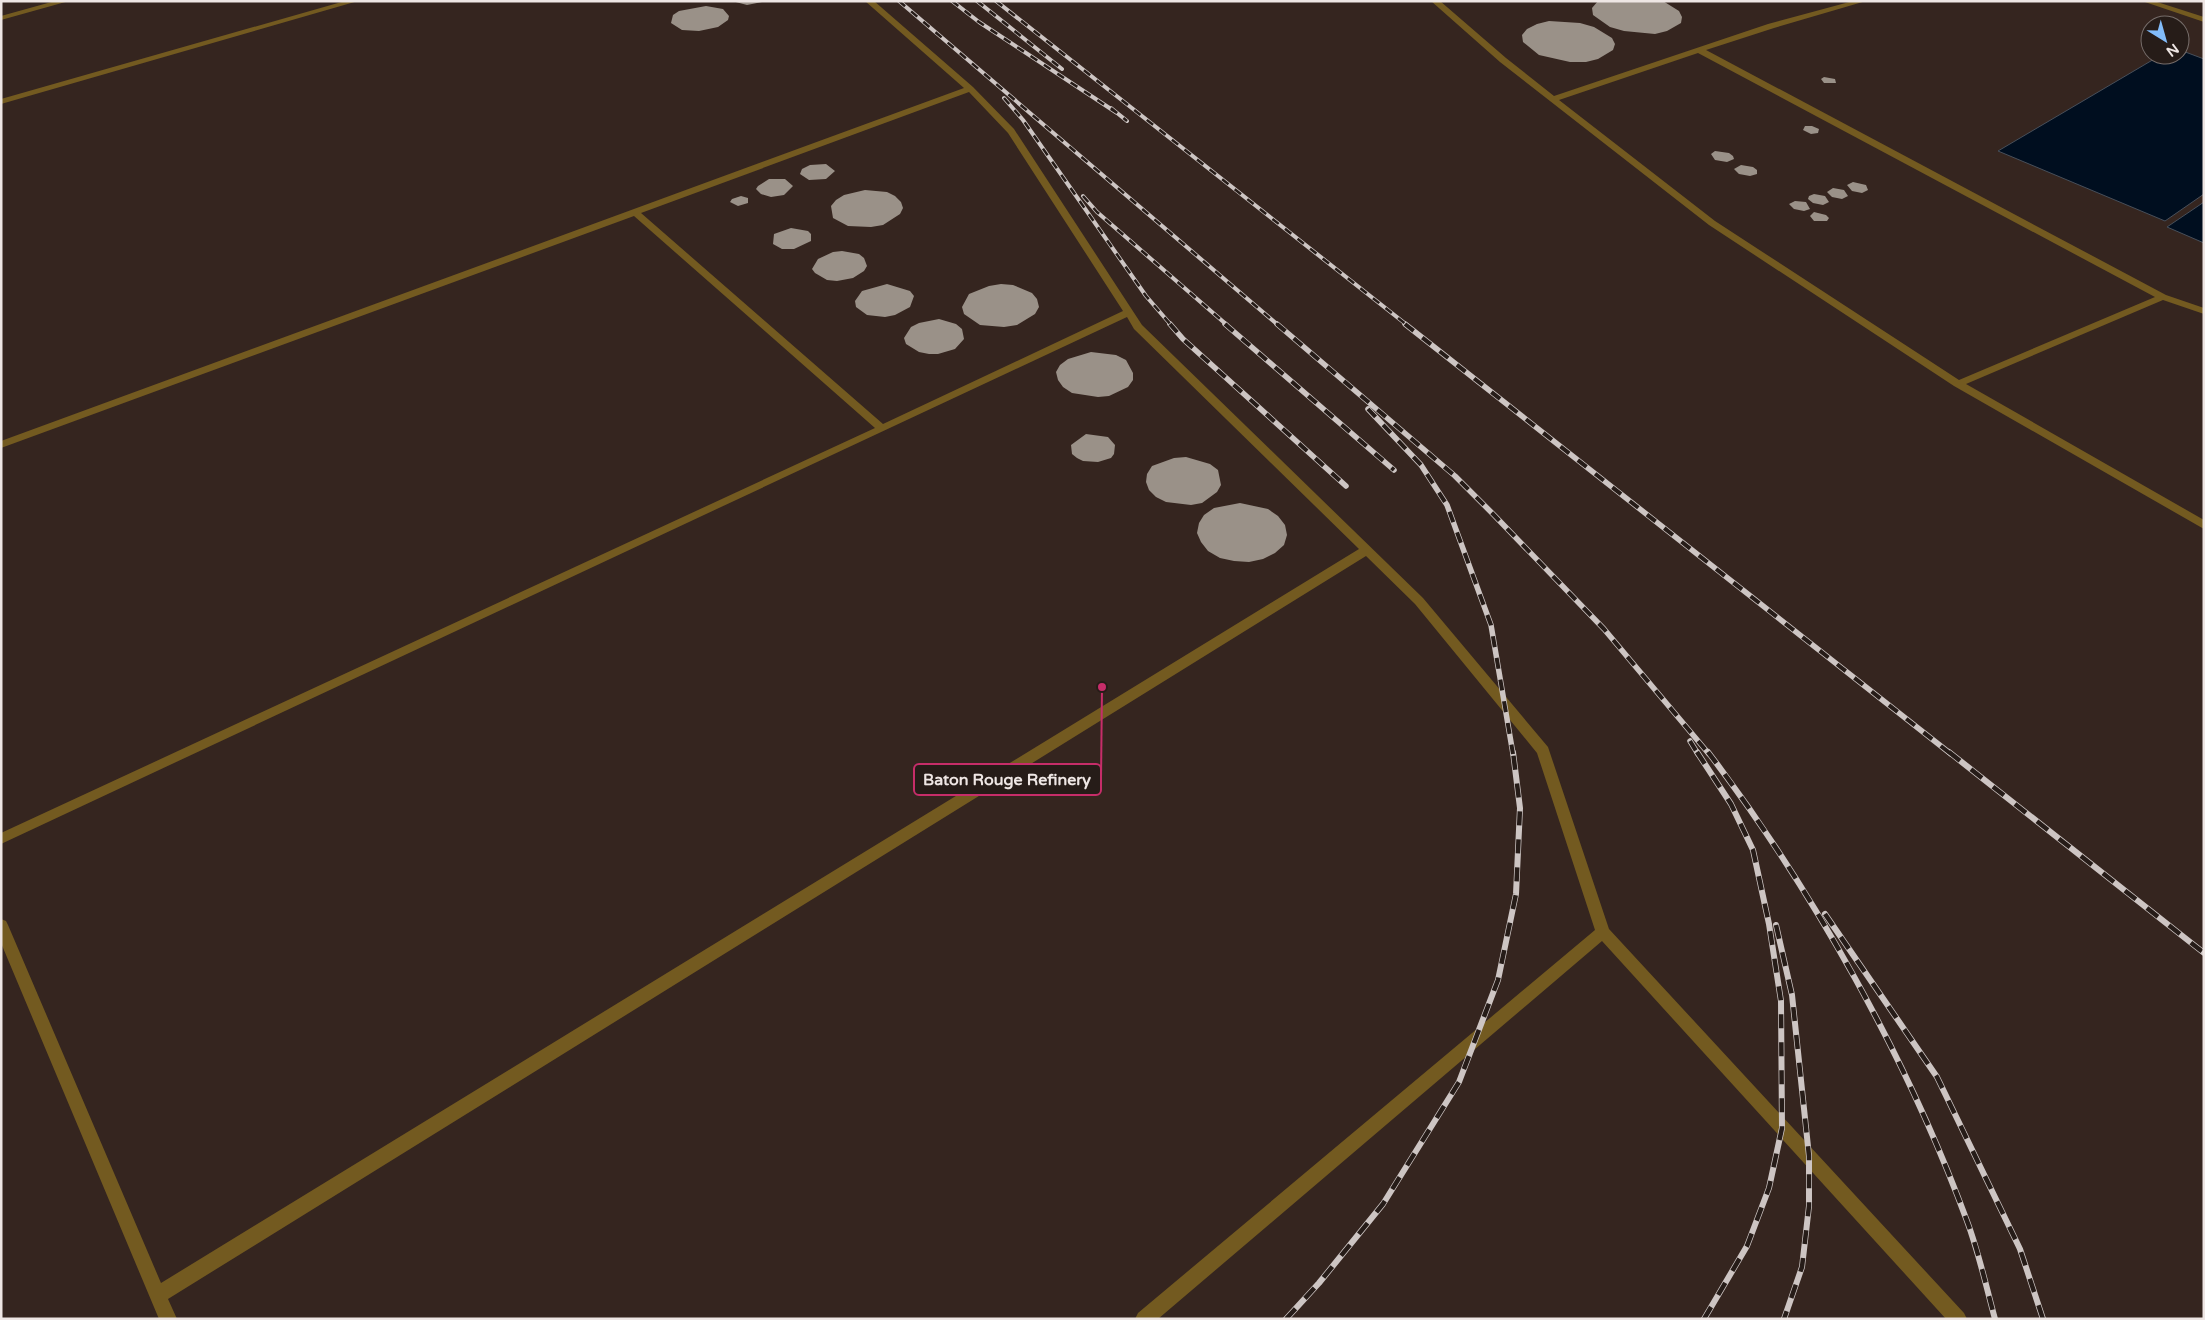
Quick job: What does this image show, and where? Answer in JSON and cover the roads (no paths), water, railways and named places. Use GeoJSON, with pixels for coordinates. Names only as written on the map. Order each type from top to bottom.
{"type":"FeatureCollection","features":[{"type":"Feature","properties":{"kind":"lane"},"geometry":{"type":"LineString","coordinates":[[1,18],[65,1]]}},
{"type":"Feature","properties":{"kind":"lane"},"geometry":{"type":"LineString","coordinates":[[1,102],[354,1]]}},
{"type":"Feature","properties":{"kind":"lane"},"geometry":{"type":"LineString","coordinates":[[869,1],[970,89],[1011,131],[1138,327],[1419,601],[1543,751],[1603,932],[1958,1319]]}},
{"type":"Feature","properties":{"kind":"lane"},"geometry":{"type":"LineString","coordinates":[[1435,1],[1503,60],[1712,223],[1958,384],[2204,525]]}},
{"type":"Feature","properties":{"kind":"lane"},"geometry":{"type":"LineString","coordinates":[[1553,99],[1771,26],[1862,1]]}},
{"type":"Feature","properties":{"kind":"lane"},"geometry":{"type":"LineString","coordinates":[[2146,1],[2204,20]]}},
{"type":"Feature","properties":{"kind":"lane"},"geometry":{"type":"LineString","coordinates":[[1698,50],[2163,296],[2204,311]]}},
{"type":"Feature","properties":{"kind":"lane"},"geometry":{"type":"LineString","coordinates":[[1,445],[970,89]]}},
{"type":"Feature","properties":{"kind":"lane"},"geometry":{"type":"LineString","coordinates":[[635,212],[882,429]]}},
{"type":"Feature","properties":{"kind":"lane"},"geometry":{"type":"LineString","coordinates":[[1958,384],[2163,296]]}},
{"type":"Feature","properties":{"kind":"lane"},"geometry":{"type":"LineString","coordinates":[[1,839],[1129,312]]}},
{"type":"Feature","properties":{"kind":"lane"},"geometry":{"type":"LineString","coordinates":[[158,1295],[1367,550]]}},
{"type":"Feature","properties":{"kind":"lane"},"geometry":{"type":"LineString","coordinates":[[1,925],[168,1319]]}},
{"type":"Feature","properties":{"kind":"lane"},"geometry":{"type":"LineString","coordinates":[[1144,1319],[1603,932]]}},
{"type":"Feature","properties":{"kind":"water"},"geometry":{"type":"Polygon","coordinates":[[[2190,54],[2204,59],[2204,194],[2165,221],[1998,151],[2144,65],[2190,65],[2190,54]]]}},
{"type":"Feature","properties":{"kind":"water"},"geometry":{"type":"Polygon","coordinates":[[[2204,202],[2204,243],[2167,227],[2204,202]]]}},
{"type":"Feature","properties":{"kind":"railway"},"geometry":{"type":"LineString","coordinates":[[899,1],[1278,325]]}},
{"type":"Feature","properties":{"kind":"railway"},"geometry":{"type":"LineString","coordinates":[[952,1],[979,22],[1117,113]]}},
{"type":"Feature","properties":{"kind":"railway"},"geometry":{"type":"LineString","coordinates":[[977,1],[1062,69]]}},
{"type":"Feature","properties":{"kind":"railway"},"geometry":{"type":"LineString","coordinates":[[996,1],[1407,325]]}},
{"type":"Feature","properties":{"kind":"railway"},"geometry":{"type":"LineString","coordinates":[[1004,98],[1023,120],[1146,296],[1171,325]]}},
{"type":"Feature","properties":{"kind":"railway"},"geometry":{"type":"LineString","coordinates":[[1111,108],[1127,121]]}},
{"type":"Feature","properties":{"kind":"railway"},"geometry":{"type":"LineString","coordinates":[[1083,196],[1097,212],[1227,325]]}},
{"type":"Feature","properties":{"kind":"railway"},"geometry":{"type":"LineString","coordinates":[[1170,324],[1183,339],[1346,486]]}},
{"type":"Feature","properties":{"kind":"railway"},"geometry":{"type":"LineString","coordinates":[[1225,324],[1394,470]]}},
{"type":"Feature","properties":{"kind":"railway"},"geometry":{"type":"LineString","coordinates":[[1277,324],[1455,476],[1604,629],[1709,754]]}},
{"type":"Feature","properties":{"kind":"railway"},"geometry":{"type":"LineString","coordinates":[[1405,324],[1951,754]]}},
{"type":"Feature","properties":{"kind":"railway"},"geometry":{"type":"LineString","coordinates":[[1368,409],[1421,465],[1447,505],[1491,625],[1513,754]]}},
{"type":"Feature","properties":{"kind":"railway"},"geometry":{"type":"LineString","coordinates":[[1690,741],[1698,754]]}},
{"type":"Feature","properties":{"kind":"railway"},"geometry":{"type":"LineString","coordinates":[[1286,1319],[1319,1283],[1383,1204],[1459,1082],[1498,980],[1516,894],[1520,808],[1513,752]]}},
{"type":"Feature","properties":{"kind":"railway"},"geometry":{"type":"LineString","coordinates":[[1697,752],[1731,804],[1753,850],[1769,924],[1781,1001],[1782,1128],[1769,1188],[1747,1246],[1704,1319]]}},
{"type":"Feature","properties":{"kind":"railway"},"geometry":{"type":"LineString","coordinates":[[1708,752],[1747,805],[1820,918],[1886,1037],[1916,1098],[1967,1221],[1979,1257],[1995,1319]]}},
{"type":"Feature","properties":{"kind":"railway"},"geometry":{"type":"LineString","coordinates":[[1949,752],[2204,953]]}},
{"type":"Feature","properties":{"kind":"railway"},"geometry":{"type":"LineString","coordinates":[[1825,914],[1937,1077],[2020,1249],[2043,1319]]}},
{"type":"Feature","properties":{"kind":"railway"},"geometry":{"type":"LineString","coordinates":[[1776,925],[1792,995],[1809,1156],[1809,1206],[1802,1267],[1784,1319]]}},
{"type":"Feature","properties":{"kind":"place","name":"Baton Rouge Refinery"},"geometry":{"type":"Point","coordinates":[1102,687]}}]}
